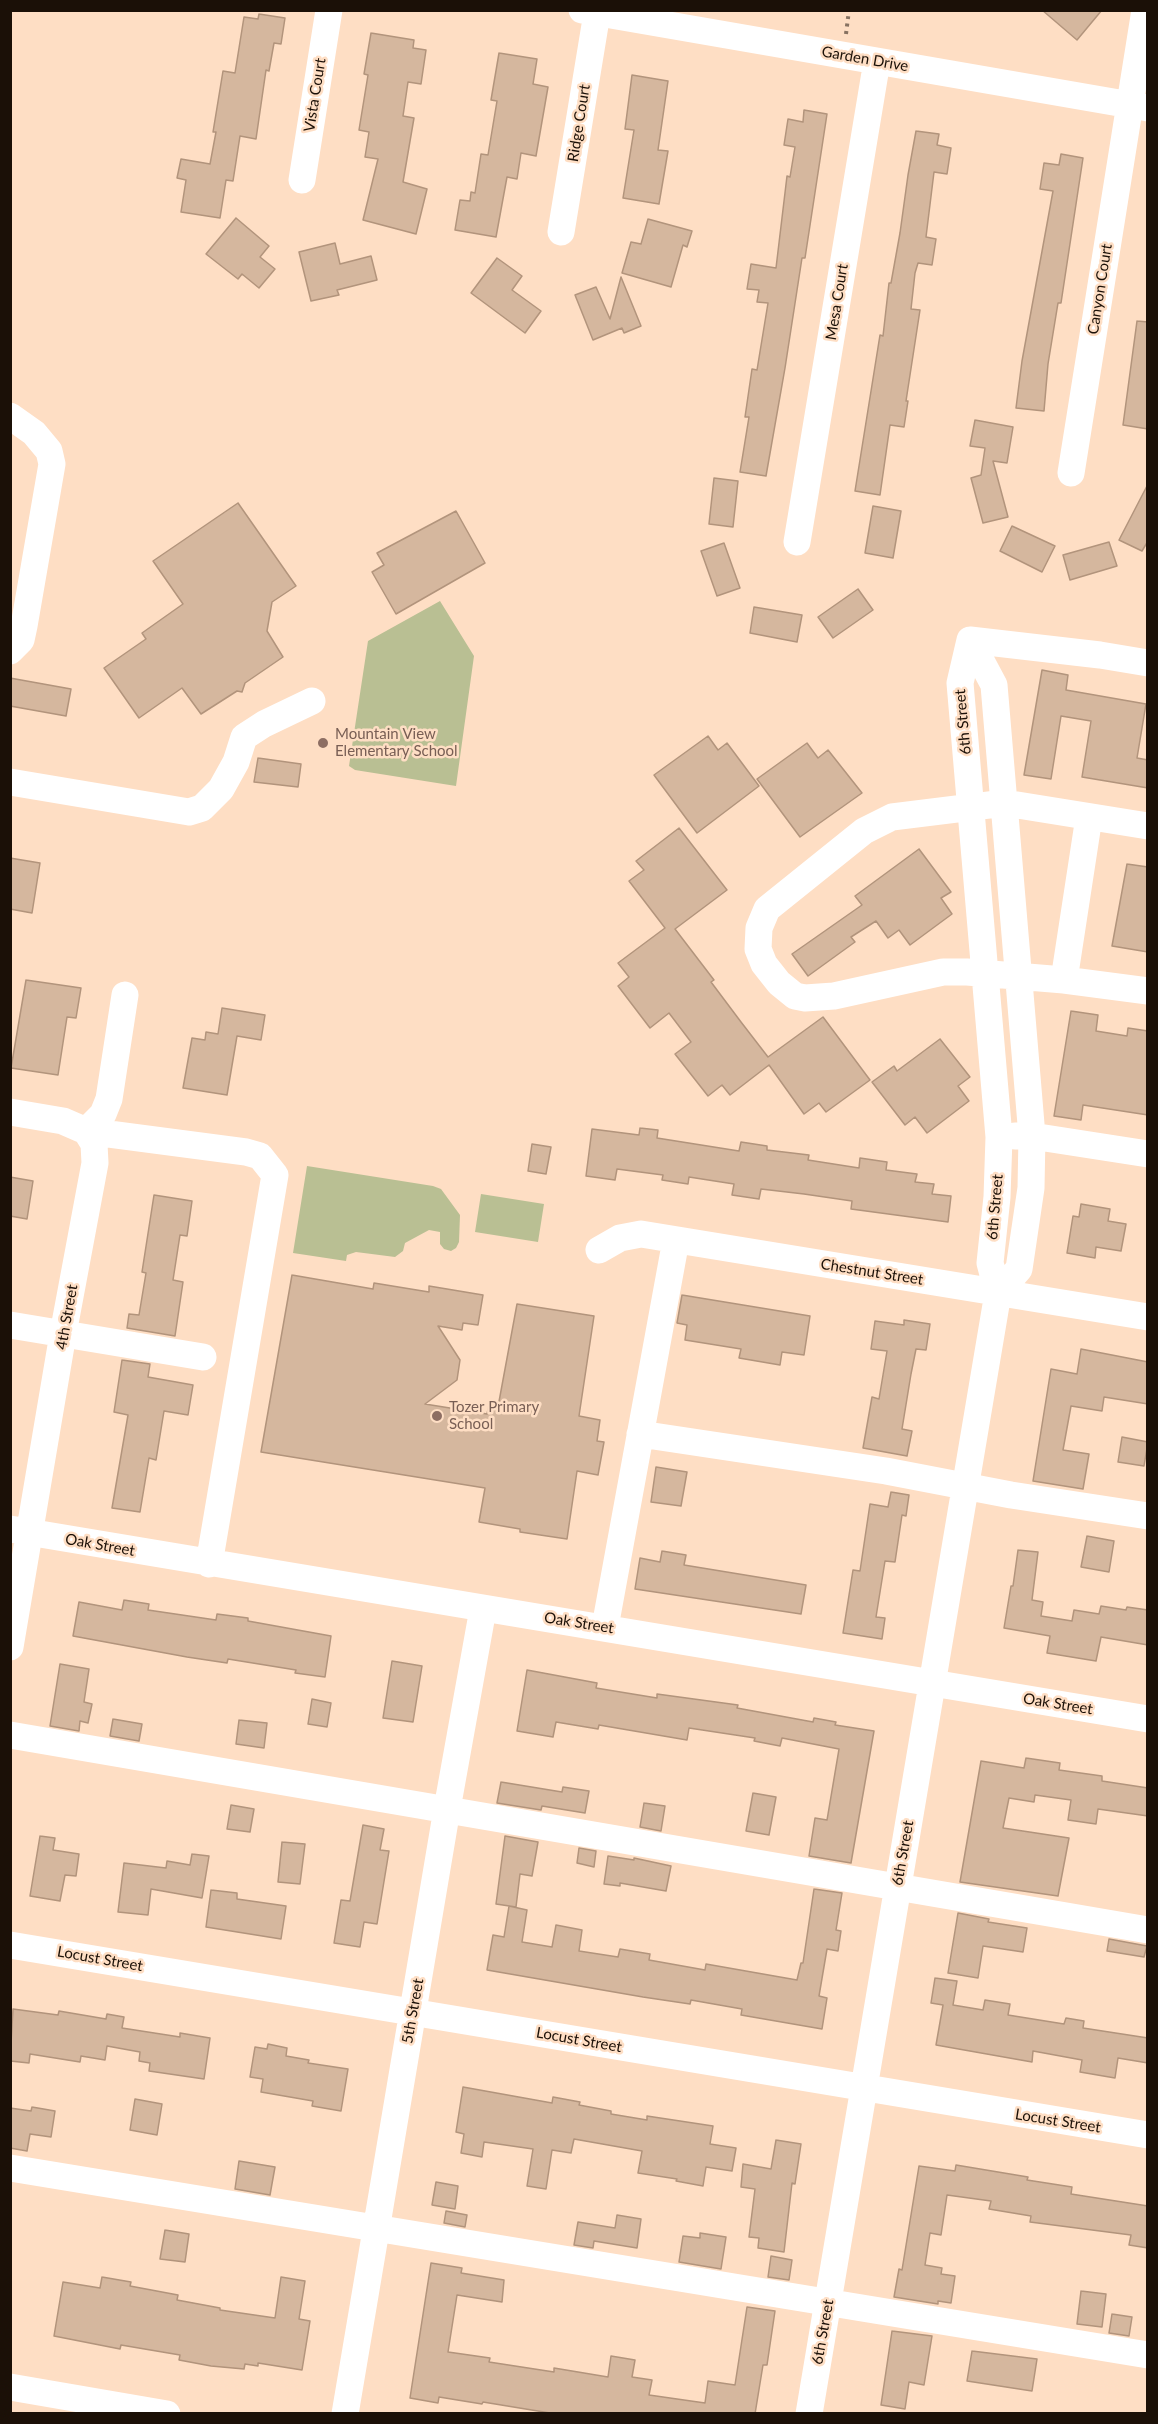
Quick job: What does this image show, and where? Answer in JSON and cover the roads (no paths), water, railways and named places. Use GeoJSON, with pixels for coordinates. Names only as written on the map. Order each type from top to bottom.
{"type":"FeatureCollection","features":[{"type":"Feature","properties":{"kind":"street","name":"Vista Court"},"geometry":{"type":"LineString","coordinates":[[302,180],[328,10]]}},
{"type":"Feature","properties":{"kind":"street","name":"Canyon Court"},"geometry":{"type":"LineString","coordinates":[[1071,473],[1138,106],[1145,10]]}},
{"type":"Feature","properties":{"kind":"street","name":"Garden Drive"},"geometry":{"type":"LineString","coordinates":[[589,12],[1138,106]]}},
{"type":"Feature","properties":{"kind":"street","name":"Ridge Court"},"geometry":{"type":"LineString","coordinates":[[561,232],[589,12]]}},
{"type":"Feature","properties":{"kind":"street","name":"Mesa Court"},"geometry":{"type":"LineString","coordinates":[[797,542],[877,61]]}},
{"type":"Feature","properties":{"kind":"street"},"geometry":{"type":"LineString","coordinates":[[10,416],[34,433],[49,451],[52,464],[21,640],[10,651]]}},
{"type":"Feature","properties":{"kind":"street"},"geometry":{"type":"LineString","coordinates":[[970,640],[1148,663]]}},
{"type":"Feature","properties":{"kind":"street","name":"6th Street"},"geometry":{"type":"LineString","coordinates":[[970,640],[994,685],[1032,1136],[1030,1188],[1019,1269],[998,1293]]}},
{"type":"Feature","properties":{"kind":"street","name":"6th Street"},"geometry":{"type":"LineString","coordinates":[[809,2414],[998,1293],[990,1263],[997,1197],[999,1137],[960,683],[970,640]]}},
{"type":"Feature","properties":{"kind":"street"},"geometry":{"type":"LineString","coordinates":[[10,783],[189,812],[202,808],[221,789],[236,762],[244,737],[264,724],[312,701]]}},
{"type":"Feature","properties":{"kind":"street"},"geometry":{"type":"LineString","coordinates":[[1148,826],[1005,803],[891,817],[864,831],[767,909],[759,928],[758,949],[764,964],[778,983],[795,996],[805,998],[834,996],[943,972],[986,973],[1064,980],[1148,991]]}},
{"type":"Feature","properties":{"kind":"street"},"geometry":{"type":"LineString","coordinates":[[1064,980],[1089,817]]}},
{"type":"Feature","properties":{"kind":"street"},"geometry":{"type":"LineString","coordinates":[[86,1131],[103,1114],[109,1099],[125,995]]}},
{"type":"Feature","properties":{"kind":"street"},"geometry":{"type":"LineString","coordinates":[[10,1112],[63,1121],[86,1131],[246,1152],[260,1156],[275,1175],[209,1564]]}},
{"type":"Feature","properties":{"kind":"street","name":"4th Street"},"geometry":{"type":"LineString","coordinates":[[10,1647],[20,1531],[63,1334],[95,1163],[94,1144],[86,1131]]}},
{"type":"Feature","properties":{"kind":"street"},"geometry":{"type":"LineString","coordinates":[[999,1137],[1032,1136],[1148,1154]]}},
{"type":"Feature","properties":{"kind":"street","name":"Chestnut Street"},"geometry":{"type":"LineString","coordinates":[[599,1250],[620,1238],[641,1234],[1148,1317]]}},
{"type":"Feature","properties":{"kind":"street"},"geometry":{"type":"LineString","coordinates":[[605,1627],[676,1240]]}},
{"type":"Feature","properties":{"kind":"street"},"geometry":{"type":"LineString","coordinates":[[10,1325],[203,1357]]}},
{"type":"Feature","properties":{"kind":"street"},"geometry":{"type":"LineString","coordinates":[[640,1434],[1148,1516]]}},
{"type":"Feature","properties":{"kind":"street","name":"Oak Street"},"geometry":{"type":"LineString","coordinates":[[20,1531],[1148,1719]]}},
{"type":"Feature","properties":{"kind":"street","name":"5th Street"},"geometry":{"type":"LineString","coordinates":[[345,2414],[483,1609]]}},
{"type":"Feature","properties":{"kind":"street"},"geometry":{"type":"LineString","coordinates":[[10,1735],[1148,1930]]}},
{"type":"Feature","properties":{"kind":"street","name":"Locust Street"},"geometry":{"type":"LineString","coordinates":[[10,1945],[1148,2135]]}},
{"type":"Feature","properties":{"kind":"street"},"geometry":{"type":"LineString","coordinates":[[10,2168],[1148,2355]]}},
{"type":"Feature","properties":{"kind":"street"},"geometry":{"type":"LineString","coordinates":[[10,2387],[161,2413]]}},
{"type":"Feature","properties":{"kind":"place","name":"Mountain View Elementary School"},"geometry":{"type":"Point","coordinates":[323,743]}},
{"type":"Feature","properties":{"kind":"place","name":"Tozer Primary School"},"geometry":{"type":"Point","coordinates":[437,1416]}}]}
